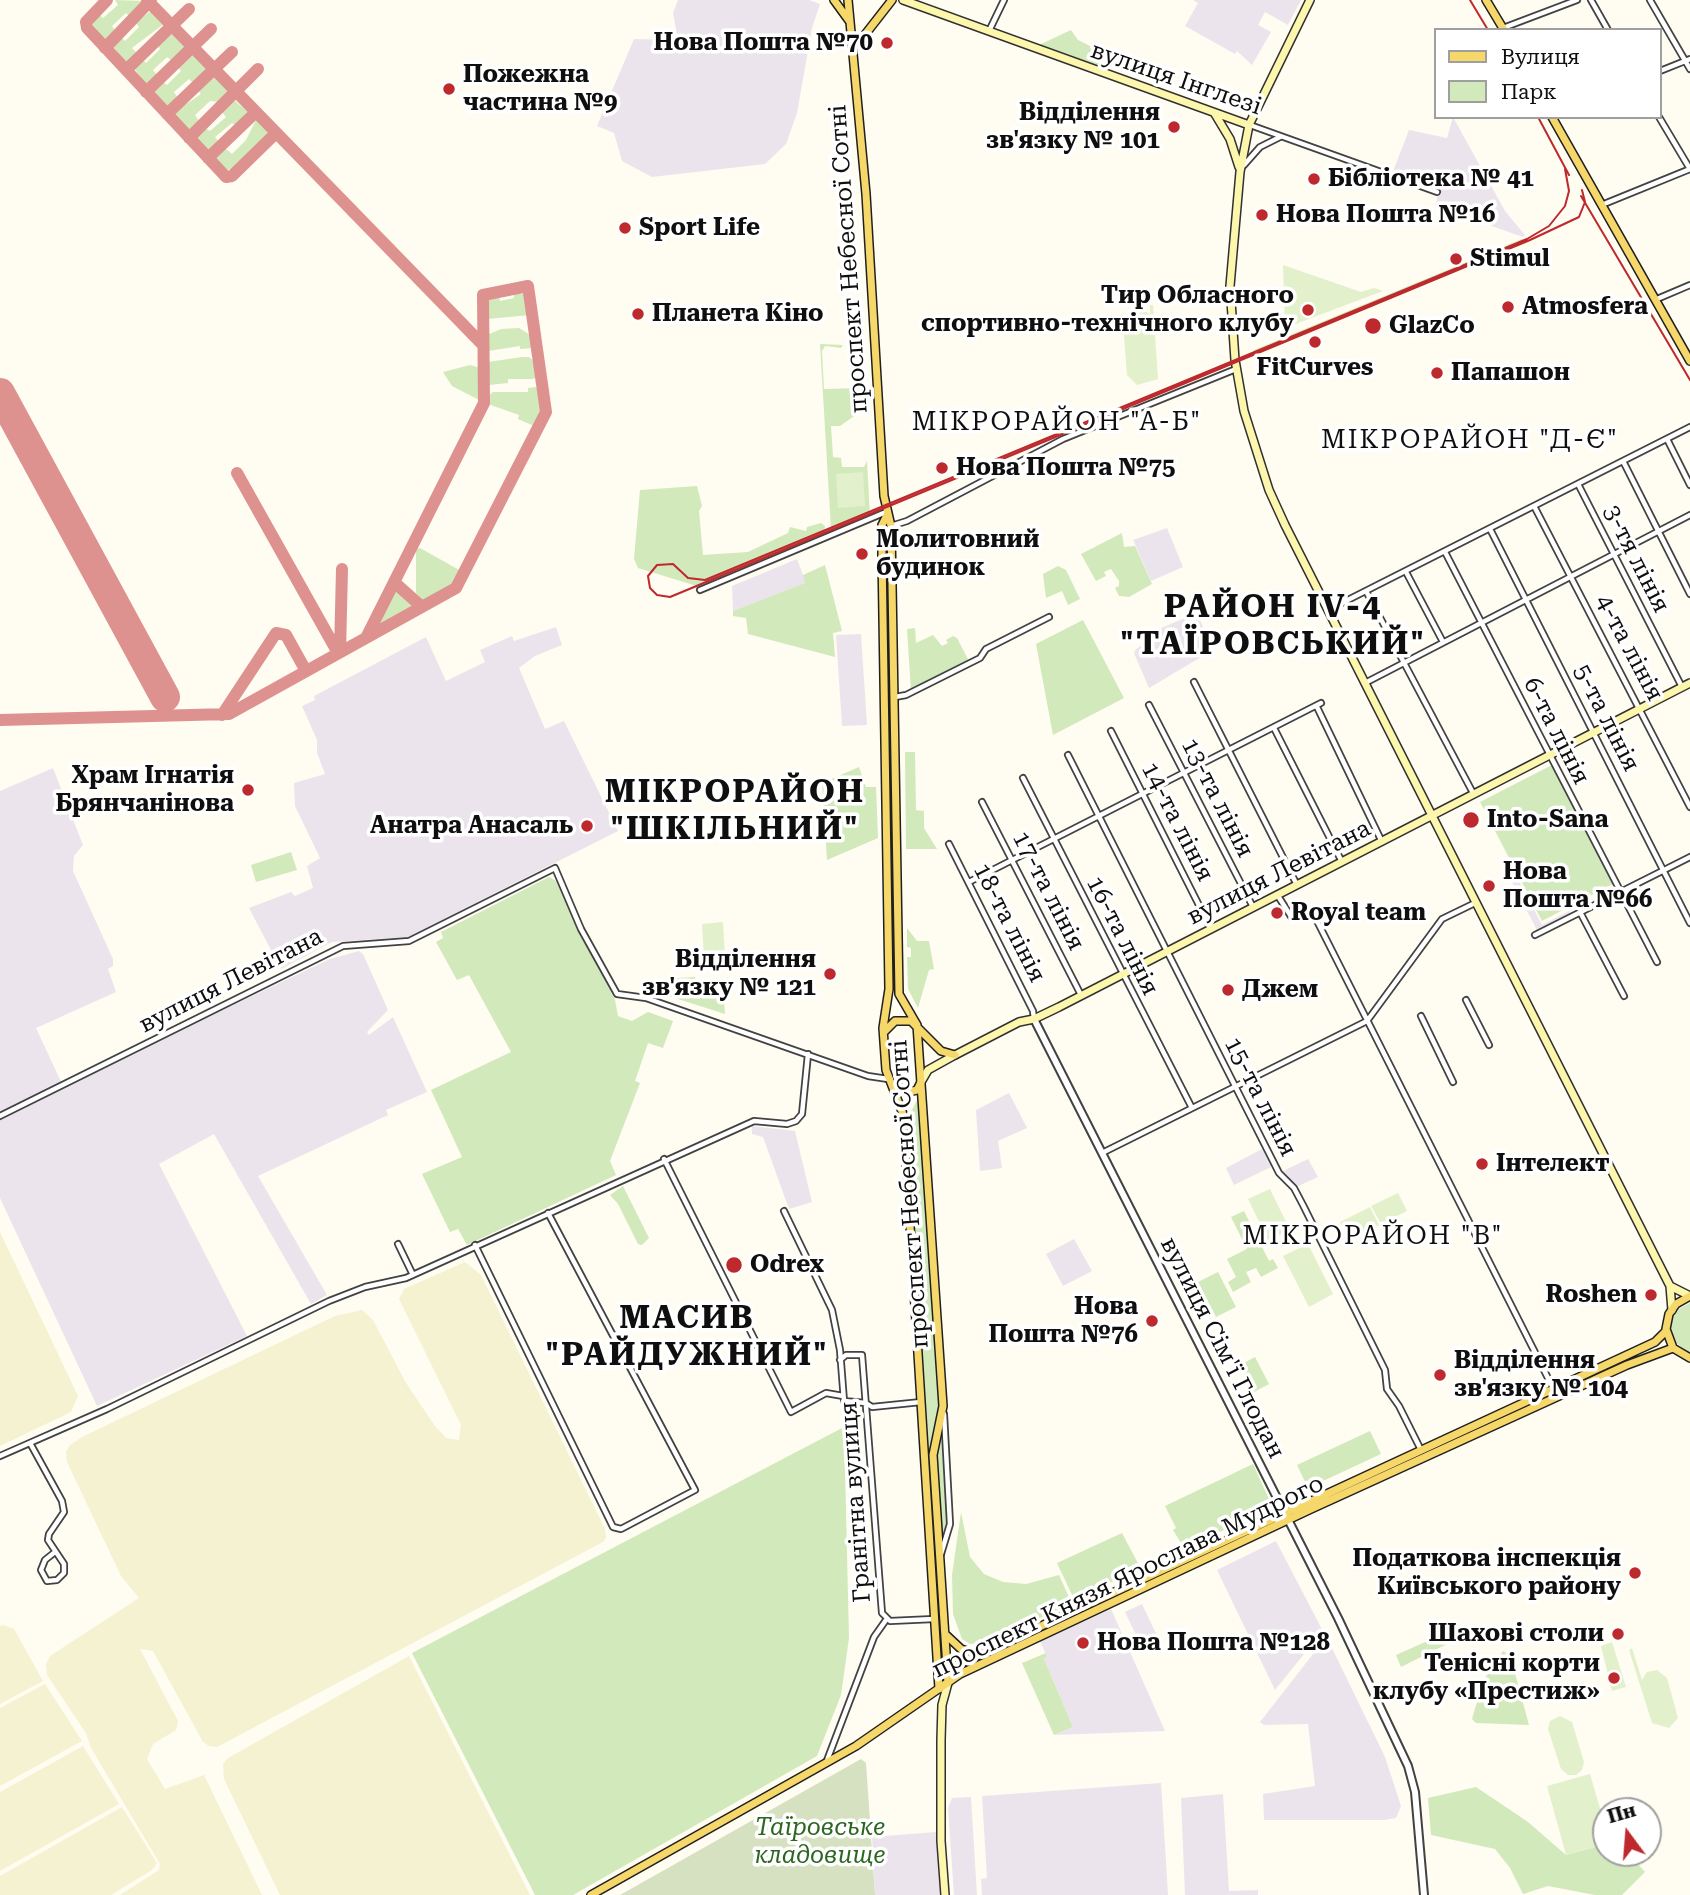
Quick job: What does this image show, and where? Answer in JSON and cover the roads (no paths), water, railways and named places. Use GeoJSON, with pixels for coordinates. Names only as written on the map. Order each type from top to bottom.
{"type":"FeatureCollection","features":[{"type":"Feature","properties":{"kind":"main road"},"geometry":{"type":"LineString","coordinates":[[834,0],[850,23]]}},
{"type":"Feature","properties":{"kind":"main road","name":"проспект Небесної Сотні"},"geometry":{"type":"LineString","coordinates":[[848,0],[886,513],[891,526],[895,696],[889,989],[884,1032],[890,1082],[903,1114],[942,1706],[941,1841],[945,1895]]}},
{"type":"Feature","properties":{"kind":"main road"},"geometry":{"type":"LineString","coordinates":[[853,46],[860,41],[892,0]]}},
{"type":"Feature","properties":{"kind":"main road","name":"вулиця Інглезі"},"geometry":{"type":"LineString","coordinates":[[903,0],[988,33],[1249,125]]}},
{"type":"Feature","properties":{"kind":"main road"},"geometry":{"type":"LineString","coordinates":[[1310,0],[1249,125],[1240,172],[1230,286],[1236,369],[1244,411],[1269,490],[1670,1286],[1672,1310],[1666,1331],[1674,1348],[1690,1357]]}},
{"type":"Feature","properties":{"kind":"main road"},"geometry":{"type":"LineString","coordinates":[[1486,0],[1502,28]]}},
{"type":"Feature","properties":{"kind":"main road"},"geometry":{"type":"LineString","coordinates":[[1215,113],[1230,139],[1240,172]]}},
{"type":"Feature","properties":{"kind":"main road"},"geometry":{"type":"LineString","coordinates":[[1553,119],[1604,204],[1690,361]]}},
{"type":"Feature","properties":{"kind":"main road","name":"проспект Небесної Сотні"},"geometry":{"type":"LineString","coordinates":[[886,513],[882,525],[882,555],[899,994],[917,1025],[943,1406],[933,1455],[948,1672],[942,1706]]}},
{"type":"Feature","properties":{"kind":"main road","name":"вулиця Левітана"},"geometry":{"type":"LineString","coordinates":[[890,1082],[909,1092],[917,1090],[928,1070],[955,1055],[1019,1023],[1034,1020],[1690,683]]}},
{"type":"Feature","properties":{"kind":"main road"},"geometry":{"type":"LineString","coordinates":[[884,1032],[895,1021],[911,1021],[934,1046],[955,1055]]}},
{"type":"Feature","properties":{"kind":"main road"},"geometry":{"type":"LineString","coordinates":[[1670,1286],[1690,1296],[1672,1310]]}},
{"type":"Feature","properties":{"kind":"main road","name":"проспект Князя Ярослава Мудрого"},"geometry":{"type":"LineString","coordinates":[[1423,1454],[1654,1342],[1666,1331]]}},
{"type":"Feature","properties":{"kind":"main road","name":"проспект Князя Ярослава Мудрого"},"geometry":{"type":"LineString","coordinates":[[591,1895],[827,1764],[930,1693],[948,1672],[979,1655],[1423,1454],[1659,1351],[1674,1348]]}},
{"type":"Feature","properties":{"kind":"main road","name":"проспект Князя Ярослава Мудрого"},"geometry":{"type":"LineString","coordinates":[[939,1685],[948,1683],[969,1670],[1285,1517]]}},
{"type":"Feature","properties":{"kind":"main road"},"geometry":{"type":"LineString","coordinates":[[945,1633],[961,1649],[979,1655]]}},
{"type":"Feature","properties":{"kind":"street"},"geometry":{"type":"LineString","coordinates":[[988,33],[1004,0]]}},
{"type":"Feature","properties":{"kind":"street"},"geometry":{"type":"LineString","coordinates":[[1506,28],[1577,0]]}},
{"type":"Feature","properties":{"kind":"street"},"geometry":{"type":"LineString","coordinates":[[1591,0],[1607,28]]}},
{"type":"Feature","properties":{"kind":"street"},"geometry":{"type":"LineString","coordinates":[[1650,0],[1688,60],[1690,69]]}},
{"type":"Feature","properties":{"kind":"street"},"geometry":{"type":"LineString","coordinates":[[1662,70],[1688,60]]}},
{"type":"Feature","properties":{"kind":"street"},"geometry":{"type":"LineString","coordinates":[[1604,204],[1690,169],[1660,119]]}},
{"type":"Feature","properties":{"kind":"street","name":"вулиця Інглезі"},"geometry":{"type":"LineString","coordinates":[[1249,125],[1437,192]]}},
{"type":"Feature","properties":{"kind":"street"},"geometry":{"type":"LineString","coordinates":[[1240,172],[1260,147],[1281,136]]}},
{"type":"Feature","properties":{"kind":"street"},"geometry":{"type":"LineString","coordinates":[[1657,299],[1690,285]]}},
{"type":"Feature","properties":{"kind":"street"},"geometry":{"type":"LineString","coordinates":[[891,526],[907,521],[1063,439],[1236,369]]}},
{"type":"Feature","properties":{"kind":"street"},"geometry":{"type":"LineString","coordinates":[[1328,610],[1690,427]]}},
{"type":"Feature","properties":{"kind":"street"},"geometry":{"type":"LineString","coordinates":[[1667,439],[1690,485]]}},
{"type":"Feature","properties":{"kind":"street"},"geometry":{"type":"LineString","coordinates":[[1623,461],[1690,594]]}},
{"type":"Feature","properties":{"kind":"street","name":"3-тя лінія"},"geometry":{"type":"LineString","coordinates":[[1578,484],[1682,687]]}},
{"type":"Feature","properties":{"kind":"street","name":"4-та лінія"},"geometry":{"type":"LineString","coordinates":[[1534,506],[1642,708],[1690,807]]}},
{"type":"Feature","properties":{"kind":"street"},"geometry":{"type":"LineString","coordinates":[[700,590],[886,513]]}},
{"type":"Feature","properties":{"kind":"street"},"geometry":{"type":"LineString","coordinates":[[1365,682],[1690,515]]}},
{"type":"Feature","properties":{"kind":"street","name":"5-та лінія"},"geometry":{"type":"LineString","coordinates":[[1490,529],[1690,923]]}},
{"type":"Feature","properties":{"kind":"street","name":"6-та лінія"},"geometry":{"type":"LineString","coordinates":[[1445,551],[1657,962]]}},
{"type":"Feature","properties":{"kind":"street"},"geometry":{"type":"LineString","coordinates":[[1406,572],[1443,642]]}},
{"type":"Feature","properties":{"kind":"street"},"geometry":{"type":"LineString","coordinates":[[1366,591],[1473,793]]}},
{"type":"Feature","properties":{"kind":"street"},"geometry":{"type":"LineString","coordinates":[[895,696],[906,695],[980,658],[986,649],[1049,617]]}},
{"type":"Feature","properties":{"kind":"street"},"geometry":{"type":"LineString","coordinates":[[1194,682],[1297,886]]}},
{"type":"Feature","properties":{"kind":"street","name":"13-та лінія"},"geometry":{"type":"LineString","coordinates":[[1149,705],[1254,908]]}},
{"type":"Feature","properties":{"kind":"street"},"geometry":{"type":"LineString","coordinates":[[969,882],[1319,705],[1382,842]]}},
{"type":"Feature","properties":{"kind":"street"},"geometry":{"type":"LineString","coordinates":[[1274,729],[1342,863]]}},
{"type":"Feature","properties":{"kind":"street","name":"14-та лінія"},"geometry":{"type":"LineString","coordinates":[[1111,731],[1212,929]]}},
{"type":"Feature","properties":{"kind":"street","name":"15-та лінія"},"geometry":{"type":"LineString","coordinates":[[1068,755],[1281,1177],[1294,1188],[1303,1205],[1385,1370],[1387,1389],[1399,1406],[1423,1454]]}},
{"type":"Feature","properties":{"kind":"street","name":"16-та лінія"},"geometry":{"type":"LineString","coordinates":[[1023,778],[1192,1108]]}},
{"type":"Feature","properties":{"kind":"street","name":"17-та лінія"},"geometry":{"type":"LineString","coordinates":[[982,802],[1082,995]]}},
{"type":"Feature","properties":{"kind":"street","name":"18-та лінія"},"geometry":{"type":"LineString","coordinates":[[949,844],[1033,1011],[1034,1020]]}},
{"type":"Feature","properties":{"kind":"street"},"geometry":{"type":"LineString","coordinates":[[1535,934],[1690,857]]}},
{"type":"Feature","properties":{"kind":"street","name":"вулиця Левітана"},"geometry":{"type":"LineString","coordinates":[[0,1116],[343,946],[409,942],[555,868],[581,929],[617,994],[646,998],[890,1082]]}},
{"type":"Feature","properties":{"kind":"street"},"geometry":{"type":"LineString","coordinates":[[1278,895],[1292,918],[1315,917],[1558,1397]]}},
{"type":"Feature","properties":{"kind":"street"},"geometry":{"type":"LineString","coordinates":[[1102,1153],[1367,1021],[1443,919],[1475,903]]}},
{"type":"Feature","properties":{"kind":"street"},"geometry":{"type":"LineString","coordinates":[[1580,912],[1624,996]]}},
{"type":"Feature","properties":{"kind":"street"},"geometry":{"type":"LineString","coordinates":[[1466,1000],[1489,1045]]}},
{"type":"Feature","properties":{"kind":"street"},"geometry":{"type":"LineString","coordinates":[[1420,1016],[1452,1082]]}},
{"type":"Feature","properties":{"kind":"street","name":"вулиця Сім'ї Глодан"},"geometry":{"type":"LineString","coordinates":[[1034,1020],[1355,1653],[1408,1766],[1416,1803],[1424,1895]]}},
{"type":"Feature","properties":{"kind":"street"},"geometry":{"type":"LineString","coordinates":[[0,1456],[337,1298],[413,1275],[754,1121],[787,1124],[796,1122],[802,1114],[808,1055]]}},
{"type":"Feature","properties":{"kind":"street"},"geometry":{"type":"LineString","coordinates":[[664,1160],[792,1412],[830,1392],[843,1396]]}},
{"type":"Feature","properties":{"kind":"street"},"geometry":{"type":"LineString","coordinates":[[784,1211],[831,1308],[841,1360],[844,1401],[866,1402],[872,1407],[920,1402]]}},
{"type":"Feature","properties":{"kind":"street"},"geometry":{"type":"LineString","coordinates":[[475,1245],[613,1527],[624,1528],[695,1490],[548,1213]]}},
{"type":"Feature","properties":{"kind":"street"},"geometry":{"type":"LineString","coordinates":[[398,1244],[413,1275]]}},
{"type":"Feature","properties":{"kind":"street","name":"Гранітна вулиця"},"geometry":{"type":"LineString","coordinates":[[841,1360],[846,1355],[862,1355],[882,1613],[886,1620],[935,1619]]}},
{"type":"Feature","properties":{"kind":"street"},"geometry":{"type":"LineString","coordinates":[[939,1562],[950,1524],[943,1406]]}},
{"type":"Feature","properties":{"kind":"street"},"geometry":{"type":"LineString","coordinates":[[30,1443],[62,1501],[64,1512],[48,1534],[48,1540],[64,1564],[64,1573],[57,1580],[47,1581],[41,1570],[45,1560],[55,1552]]}},
{"type":"Feature","properties":{"kind":"street"},"geometry":{"type":"LineString","coordinates":[[827,1764],[869,1649],[886,1620]]}},
{"type":"Feature","properties":{"kind":"tram line"},"geometry":{"type":"LineString","coordinates":[[1470,0],[1487,28]]}},
{"type":"Feature","properties":{"kind":"tram line"},"geometry":{"type":"LineString","coordinates":[[1539,119],[1569,175]]}},
{"type":"Feature","properties":{"kind":"tram line"},"geometry":{"type":"LineString","coordinates":[[1565,169],[1569,191],[1565,206],[1549,226],[1527,239],[705,580],[688,578],[673,564],[657,565],[648,576],[650,588],[657,595],[670,597],[1530,240],[1579,217],[1585,202],[1582,190]]}},
{"type":"Feature","properties":{"kind":"tram line"},"geometry":{"type":"LineString","coordinates":[[1581,196],[1690,380]]}},
{"type":"Feature","properties":{"kind":"place","name":"Нова Пошта №70"},"geometry":{"type":"Point","coordinates":[887,43]}},
{"type":"Feature","properties":{"kind":"place","name":"Пожежна частина №9"},"geometry":{"type":"Point","coordinates":[449,89]}},
{"type":"Feature","properties":{"kind":"place","name":"Відділення зв'язку № 101"},"geometry":{"type":"Point","coordinates":[1174,127]}},
{"type":"Feature","properties":{"kind":"place","name":"Бібліотека № 41"},"geometry":{"type":"Point","coordinates":[1314,179]}},
{"type":"Feature","properties":{"kind":"place","name":"Нова Пошта №16"},"geometry":{"type":"Point","coordinates":[1262,215]}},
{"type":"Feature","properties":{"kind":"place","name":"Sport Life"},"geometry":{"type":"Point","coordinates":[625,228]}},
{"type":"Feature","properties":{"kind":"place","name":"Stimul"},"geometry":{"type":"Point","coordinates":[1456,259]}},
{"type":"Feature","properties":{"kind":"place","name":"Atmosfera"},"geometry":{"type":"Point","coordinates":[1508,307]}},
{"type":"Feature","properties":{"kind":"place","name":"Тир Обласного спортивно-технічного клубу"},"geometry":{"type":"Point","coordinates":[1308,310]}},
{"type":"Feature","properties":{"kind":"place","name":"Планета Кіно"},"geometry":{"type":"Point","coordinates":[638,314]}},
{"type":"Feature","properties":{"kind":"place","name":"GlazCo"},"geometry":{"type":"Point","coordinates":[1373,326]}},
{"type":"Feature","properties":{"kind":"place","name":"FitCurves"},"geometry":{"type":"Point","coordinates":[1315,342]}},
{"type":"Feature","properties":{"kind":"place","name":"Папашон"},"geometry":{"type":"Point","coordinates":[1437,373]}},
{"type":"Feature","properties":{"kind":"place","name":"Нова Пошта №75"},"geometry":{"type":"Point","coordinates":[942,468]}},
{"type":"Feature","properties":{"kind":"place","name":"Молитовний будинок"},"geometry":{"type":"Point","coordinates":[862,554]}},
{"type":"Feature","properties":{"kind":"place","name":"Храм Ігнатія Брянчанінова"},"geometry":{"type":"Point","coordinates":[248,790]}},
{"type":"Feature","properties":{"kind":"place","name":"Into-Sana"},"geometry":{"type":"Point","coordinates":[1471,820]}},
{"type":"Feature","properties":{"kind":"place","name":"Анатра Анасаль"},"geometry":{"type":"Point","coordinates":[587,826]}},
{"type":"Feature","properties":{"kind":"place","name":"Нова Пошта №66"},"geometry":{"type":"Point","coordinates":[1489,886]}},
{"type":"Feature","properties":{"kind":"place","name":"Royal team"},"geometry":{"type":"Point","coordinates":[1277,913]}},
{"type":"Feature","properties":{"kind":"place","name":"Відділення зв'язку № 121"},"geometry":{"type":"Point","coordinates":[830,974]}},
{"type":"Feature","properties":{"kind":"place","name":"Джем"},"geometry":{"type":"Point","coordinates":[1228,990]}},
{"type":"Feature","properties":{"kind":"place","name":"Інтелект"},"geometry":{"type":"Point","coordinates":[1482,1164]}},
{"type":"Feature","properties":{"kind":"place","name":"Odrex"},"geometry":{"type":"Point","coordinates":[734,1265]}},
{"type":"Feature","properties":{"kind":"place","name":"Roshen"},"geometry":{"type":"Point","coordinates":[1651,1295]}},
{"type":"Feature","properties":{"kind":"place","name":"Нова Пошта №76"},"geometry":{"type":"Point","coordinates":[1152,1321]}},
{"type":"Feature","properties":{"kind":"place","name":"Відділення зв'язку № 104"},"geometry":{"type":"Point","coordinates":[1440,1375]}},
{"type":"Feature","properties":{"kind":"place","name":"Податкова інспекція Київського району"},"geometry":{"type":"Point","coordinates":[1635,1573]}},
{"type":"Feature","properties":{"kind":"place","name":"Шахові столи"},"geometry":{"type":"Point","coordinates":[1618,1634]}},
{"type":"Feature","properties":{"kind":"place","name":"Нова Пошта №128"},"geometry":{"type":"Point","coordinates":[1083,1643]}},
{"type":"Feature","properties":{"kind":"place","name":"Тенісні корти клубу «Престиж»"},"geometry":{"type":"Point","coordinates":[1614,1678]}},
{"type":"Feature","properties":{"kind":"district","name":"МІКРОРАЙОН \"А-Б\""},"geometry":{"type":"Point","coordinates":[1057,422]}},
{"type":"Feature","properties":{"kind":"district","name":"МІКРОРАЙОН \"Д-Є\""},"geometry":{"type":"Point","coordinates":[1470,440]}},
{"type":"Feature","properties":{"kind":"district","name":"РАЙОН IV-4 \"ТАЇРОВСЬКИЙ\""},"geometry":{"type":"Point","coordinates":[1273,626]}},
{"type":"Feature","properties":{"kind":"district","name":"МІКРОРАЙОН \"ШКІЛЬНИЙ\""},"geometry":{"type":"Point","coordinates":[735,812]}},
{"type":"Feature","properties":{"kind":"district","name":"МІКРОРАЙОН \"В\""},"geometry":{"type":"Point","coordinates":[1373,1236]}},
{"type":"Feature","properties":{"kind":"district","name":"МАСИВ \"РАЙДУЖНИЙ\""},"geometry":{"type":"Point","coordinates":[687,1338]}},
{"type":"Feature","properties":{"kind":"park label","name":"Таїровське кладовище"},"geometry":{"type":"Point","coordinates":[820,1842]}}]}
